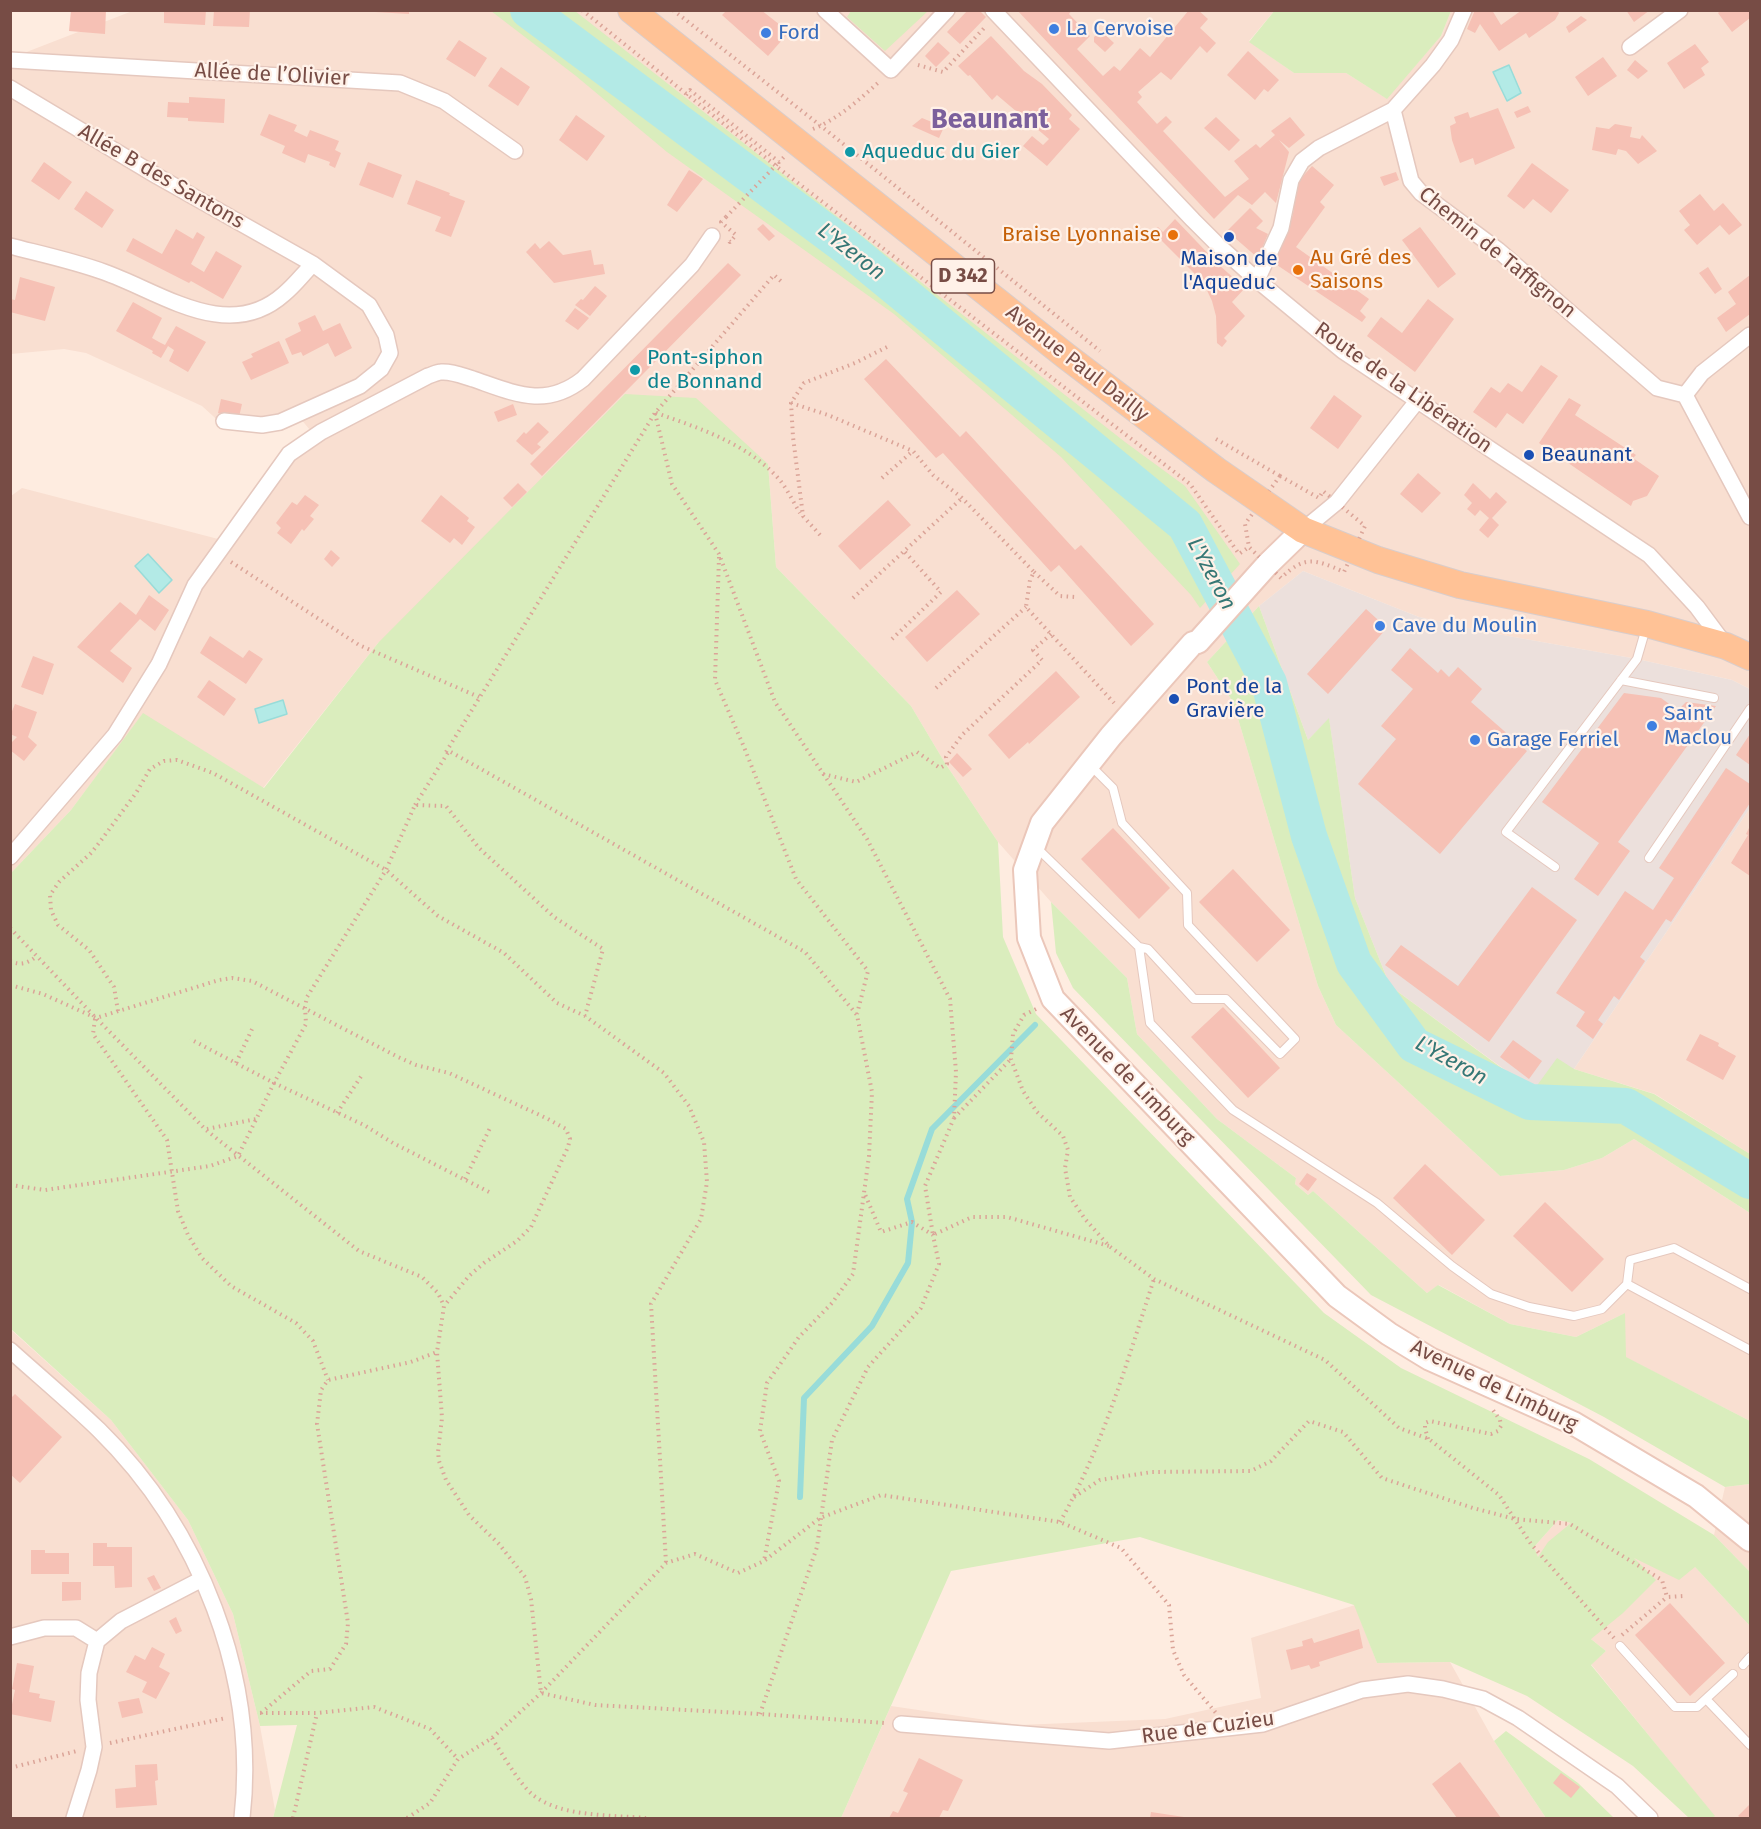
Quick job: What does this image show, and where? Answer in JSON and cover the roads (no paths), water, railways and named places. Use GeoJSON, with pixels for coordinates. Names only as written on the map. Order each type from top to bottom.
{"type":"FeatureCollection","features":[{"type":"Feature","properties":{"kind":"main road","name":"Avenue Paul Dailly"},"geometry":{"type":"LineString","coordinates":[[631,10],[1066,356],[1216,470],[1303,530]]}},
{"type":"Feature","properties":{"kind":"main road","name":"Route de la Libération"},"geometry":{"type":"LineString","coordinates":[[1303,530],[1378,560],[1460,585],[1647,624],[1726,646],[1750,657]]}},
{"type":"Feature","properties":{"kind":"street"},"geometry":{"type":"LineString","coordinates":[[825,10],[891,70],[947,10]]}},
{"type":"Feature","properties":{"kind":"street"},"geometry":{"type":"LineString","coordinates":[[1257,280],[1281,228],[1291,180],[1302,161],[1319,148],[1393,110],[1433,65],[1451,40],[1464,10]]}},
{"type":"Feature","properties":{"kind":"street"},"geometry":{"type":"LineString","coordinates":[[1630,47],[1680,10]]}},
{"type":"Feature","properties":{"kind":"street","name":"Route de la Libération"},"geometry":{"type":"LineString","coordinates":[[995,13],[1193,220],[1257,280],[1343,351],[1649,555],[1697,607],[1726,646]]}},
{"type":"Feature","properties":{"kind":"street","name":"Allée de l’Olivier"},"geometry":{"type":"LineString","coordinates":[[10,60],[400,83],[444,101],[515,151]]}},
{"type":"Feature","properties":{"kind":"street","name":"Allée B des Santons"},"geometry":{"type":"LineString","coordinates":[[10,88],[157,176],[313,264],[369,304],[386,335],[390,353],[381,369],[360,387],[280,422],[262,426],[224,421]]}},
{"type":"Feature","properties":{"kind":"street","name":"Chemin de Taffignon"},"geometry":{"type":"LineString","coordinates":[[1393,110],[1411,181],[1421,193],[1498,250],[1657,388],[1685,395]]}},
{"type":"Feature","properties":{"kind":"street"},"geometry":{"type":"LineString","coordinates":[[10,857],[115,735],[159,664],[195,585],[289,454],[321,432],[428,376],[442,372],[457,374],[511,392],[543,397],[558,395],[572,388],[692,265],[712,236]]}},
{"type":"Feature","properties":{"kind":"street"},"geometry":{"type":"LineString","coordinates":[[10,246],[104,272],[200,312],[225,316],[255,312],[283,295],[313,264]]}},
{"type":"Feature","properties":{"kind":"street"},"geometry":{"type":"LineString","coordinates":[[1750,335],[1702,374],[1685,395],[1750,518]]}},
{"type":"Feature","properties":{"kind":"street","name":"Avenue de Limburg"},"geometry":{"type":"LineString","coordinates":[[1418,400],[1337,502],[1303,530],[1256,577],[1198,642],[1194,643],[1141,702],[1042,823],[1025,870],[1029,938],[1053,999],[1337,1296],[1430,1359],[1573,1423],[1696,1496],[1750,1540]]}},
{"type":"Feature","properties":{"kind":"street"},"geometry":{"type":"LineString","coordinates":[[10,1350],[100,1431],[144,1481],[174,1525],[202,1579],[219,1618],[232,1666],[244,1752],[242,1818]]}},
{"type":"Feature","properties":{"kind":"street"},"geometry":{"type":"LineString","coordinates":[[74,1818],[94,1747],[88,1700],[89,1673],[96,1641],[121,1621],[202,1579]]}},
{"type":"Feature","properties":{"kind":"street"},"geometry":{"type":"LineString","coordinates":[[10,1637],[44,1628],[76,1628],[96,1641]]}},
{"type":"Feature","properties":{"kind":"street","name":"Rue de Cuzieu"},"geometry":{"type":"LineString","coordinates":[[901,1724],[1109,1741],[1263,1724],[1362,1690],[1408,1684],[1443,1689],[1483,1699],[1518,1718],[1617,1786],[1650,1818]]}},
{"type":"Feature","properties":{"kind":"lane"},"geometry":{"type":"LineString","coordinates":[[1555,867],[1506,832],[1637,659],[1647,624]]}},
{"type":"Feature","properties":{"kind":"lane"},"geometry":{"type":"LineString","coordinates":[[1622,680],[1714,698]]}},
{"type":"Feature","properties":{"kind":"lane"},"geometry":{"type":"LineString","coordinates":[[1649,858],[1750,709]]}},
{"type":"Feature","properties":{"kind":"lane"},"geometry":{"type":"LineString","coordinates":[[1034,844],[1139,947],[1148,949],[1194,999],[1226,999],[1280,1054],[1295,1039],[1188,925],[1187,893],[1122,823],[1113,788],[1089,764]]}},
{"type":"Feature","properties":{"kind":"lane"},"geometry":{"type":"LineString","coordinates":[[1139,947],[1150,1023],[1233,1110],[1377,1203],[1452,1266],[1491,1294],[1529,1307],[1574,1317],[1602,1309],[1627,1284],[1630,1260],[1674,1248],[1750,1289]]}},
{"type":"Feature","properties":{"kind":"lane"},"geometry":{"type":"LineString","coordinates":[[1627,1284],[1750,1350]]}},
{"type":"Feature","properties":{"kind":"lane"},"geometry":{"type":"LineString","coordinates":[[1620,1646],[1676,1707],[1697,1707],[1733,1674]]}},
{"type":"Feature","properties":{"kind":"lane"},"geometry":{"type":"LineString","coordinates":[[1743,1665],[1750,1657]]}},
{"type":"Feature","properties":{"kind":"lane"},"geometry":{"type":"LineString","coordinates":[[1706,1699],[1750,1745]]}},
{"type":"Feature","properties":{"kind":"water"},"geometry":{"type":"Polygon","coordinates":[[[1509,65],[1521,93],[1507,101],[1493,72],[1509,65]]]}},
{"type":"Feature","properties":{"kind":"water"},"geometry":{"type":"Polygon","coordinates":[[[148,554],[172,580],[159,593],[135,566],[148,554]]]}},
{"type":"Feature","properties":{"kind":"water"},"geometry":{"type":"Polygon","coordinates":[[[283,700],[287,714],[259,723],[255,709],[283,700]]]}},
{"type":"Feature","properties":{"kind":"waterway","name":"L'Yzeron"},"geometry":{"type":"LineString","coordinates":[[528,10],[845,246],[1185,525],[1269,683],[1309,836],[1354,963],[1414,1045],[1530,1102],[1626,1106],[1750,1181]]}},
{"type":"Feature","properties":{"kind":"waterway"},"geometry":{"type":"LineString","coordinates":[[800,1497],[804,1398],[872,1326],[908,1263],[912,1222],[907,1199],[932,1129],[1035,1025]]}},
{"type":"Feature","properties":{"kind":"place","name":"La Cervoise"},"geometry":{"type":"Point","coordinates":[1054,29]}},
{"type":"Feature","properties":{"kind":"place","name":"Ford"},"geometry":{"type":"Point","coordinates":[766,33]}},
{"type":"Feature","properties":{"kind":"place","name":"Aqueduc du Gier"},"geometry":{"type":"Point","coordinates":[850,152]}},
{"type":"Feature","properties":{"kind":"place","name":"Braise Lyonnaise"},"geometry":{"type":"Point","coordinates":[1173,235]}},
{"type":"Feature","properties":{"kind":"place","name":"Maison de l'Aqueduc"},"geometry":{"type":"Point","coordinates":[1229,237]}},
{"type":"Feature","properties":{"kind":"place","name":"Au Gré des Saisons"},"geometry":{"type":"Point","coordinates":[1298,270]}},
{"type":"Feature","properties":{"kind":"place","name":"Pont-siphon de Bonnand"},"geometry":{"type":"Point","coordinates":[635,370]}},
{"type":"Feature","properties":{"kind":"place","name":"Beaunant"},"geometry":{"type":"Point","coordinates":[1529,455]}},
{"type":"Feature","properties":{"kind":"place","name":"Cave du Moulin"},"geometry":{"type":"Point","coordinates":[1380,626]}},
{"type":"Feature","properties":{"kind":"place","name":"Pont de la Gravière"},"geometry":{"type":"Point","coordinates":[1174,699]}},
{"type":"Feature","properties":{"kind":"place","name":"Saint Maclou"},"geometry":{"type":"Point","coordinates":[1652,726]}},
{"type":"Feature","properties":{"kind":"place","name":"Garage Ferriel"},"geometry":{"type":"Point","coordinates":[1475,740]}},
{"type":"Feature","properties":{"kind":"district","name":"Beaunant"},"geometry":{"type":"Point","coordinates":[990,120]}}]}
